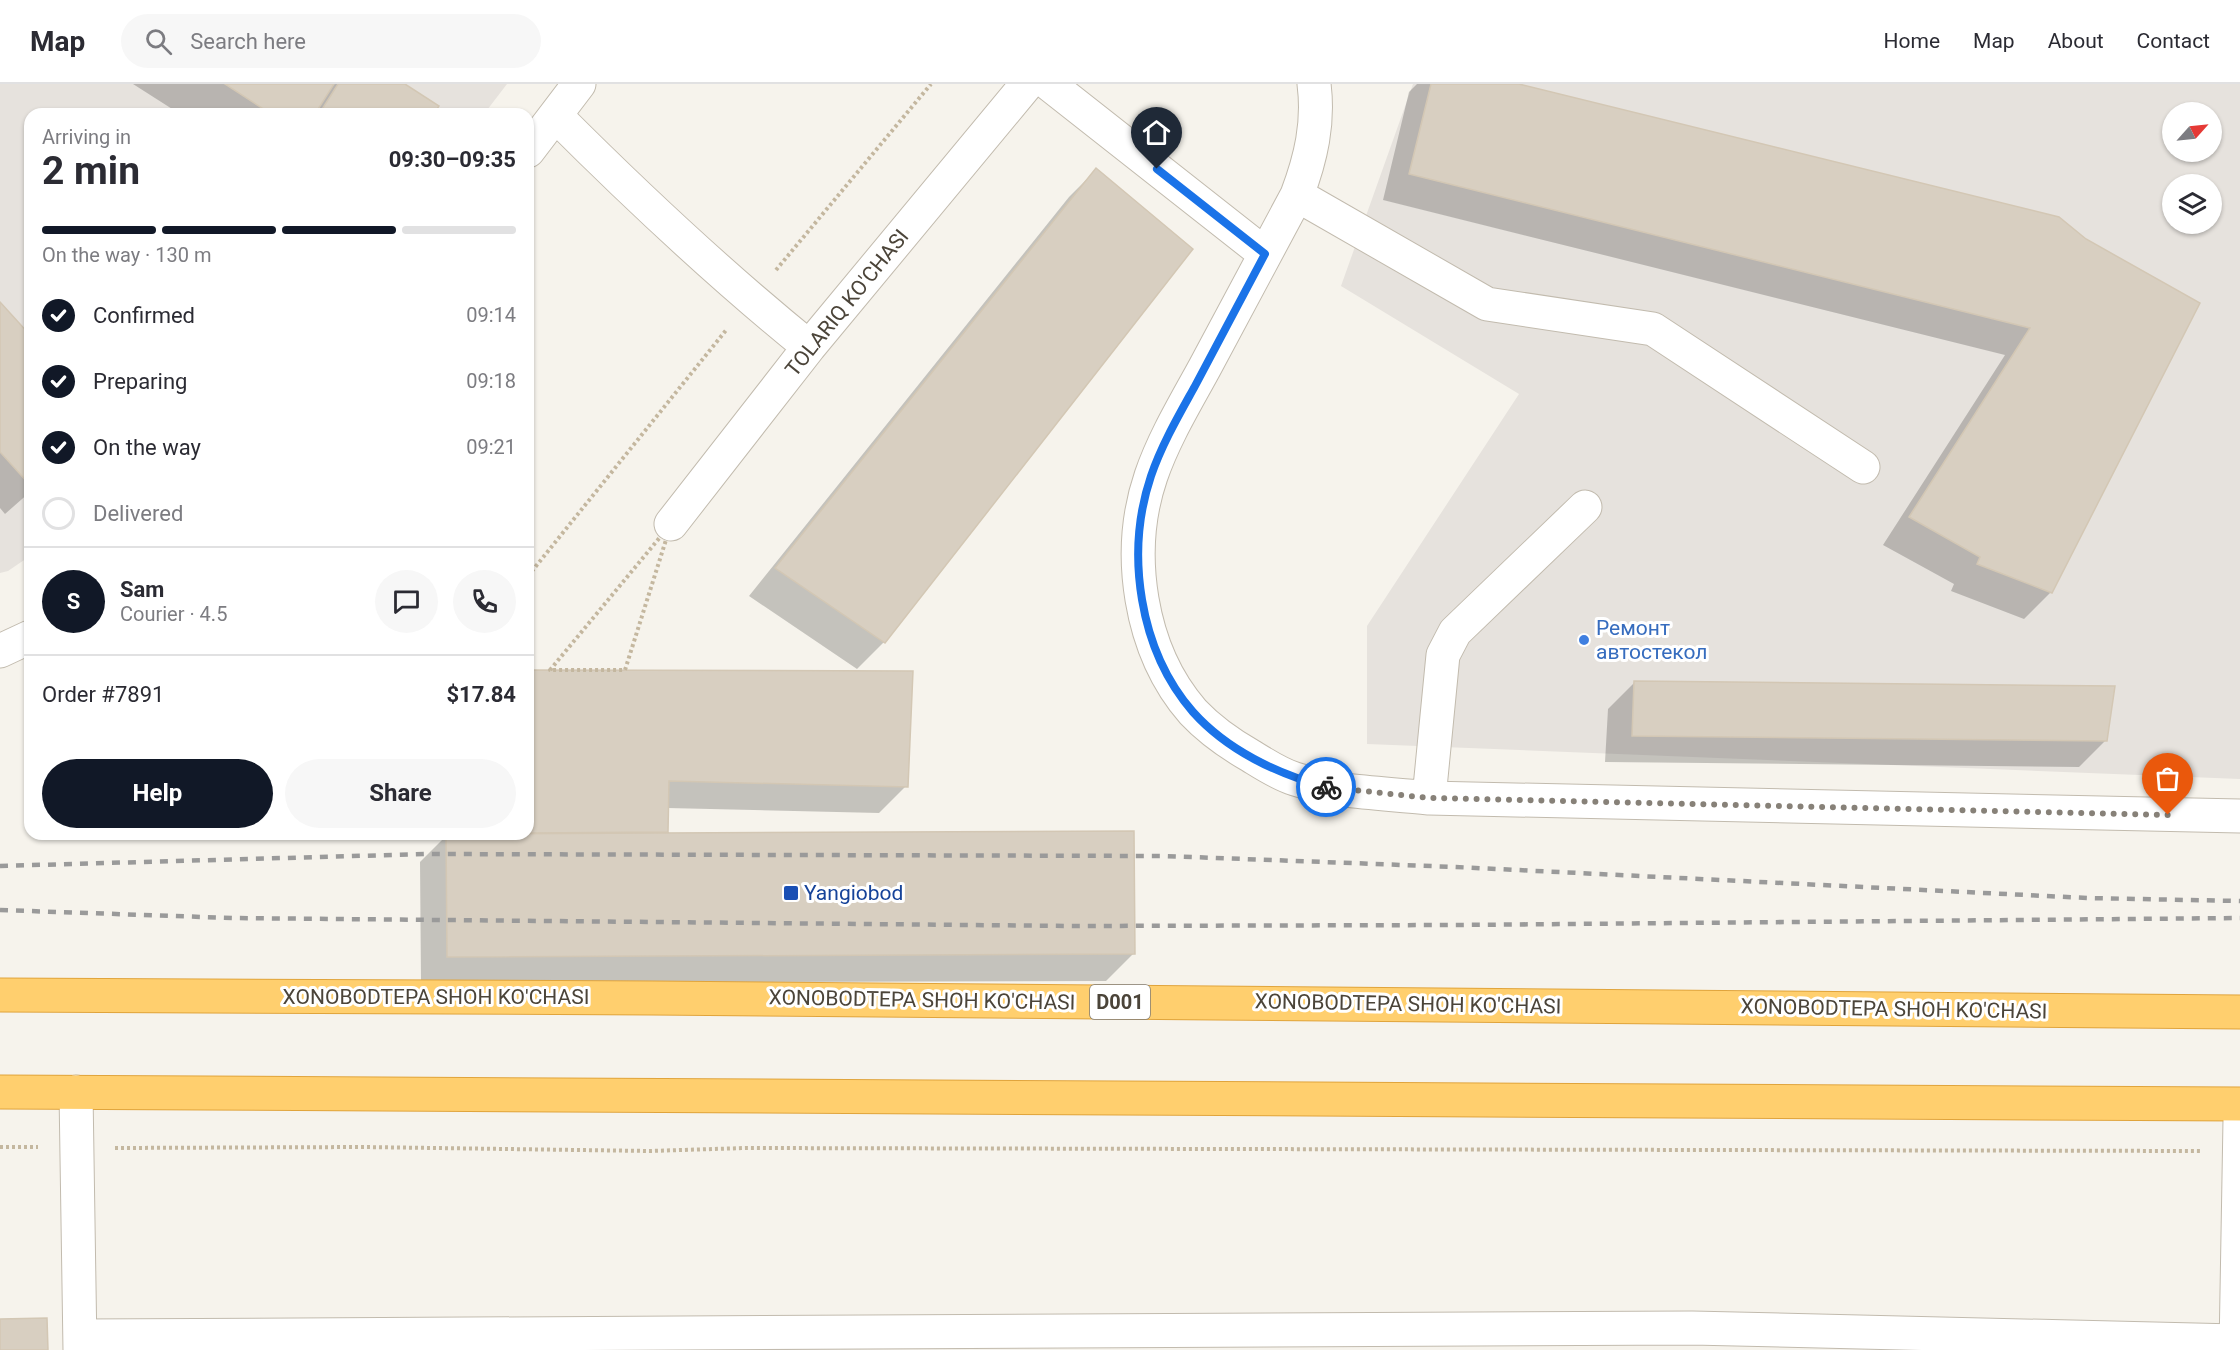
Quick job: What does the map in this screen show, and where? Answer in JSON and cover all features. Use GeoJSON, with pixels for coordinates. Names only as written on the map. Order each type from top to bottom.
{"type":"FeatureCollection","features":[{"type":"Feature","properties":{"kind":"highway","name":"XONOBODTEPA SHOH KO'CHASI"},"geometry":{"type":"LineString","coordinates":[[0,996],[676,998],[2240,1012]]}},
{"type":"Feature","properties":{"kind":"highway"},"geometry":{"type":"LineString","coordinates":[[0,1092],[2240,1104]]}},
{"type":"Feature","properties":{"kind":"street"},"geometry":{"type":"LineString","coordinates":[[534,144],[579,84]]}},
{"type":"Feature","properties":{"kind":"street","name":"TOLARIQ KO'CHASI"},"geometry":{"type":"LineString","coordinates":[[671,524],[809,347],[1027,84]]}},
{"type":"Feature","properties":{"kind":"street"},"geometry":{"type":"LineString","coordinates":[[1049,84],[1265,254]]}},
{"type":"Feature","properties":{"kind":"street"},"geometry":{"type":"LineString","coordinates":[[1314,84],[1317,106],[1314,137],[1308,165],[1297,195],[1175,423],[1151,475],[1144,501],[1139,555],[1142,604],[1149,629],[1174,685],[1193,712],[1216,732],[1257,760],[1293,778],[1326,787],[1429,798],[2240,816]]}},
{"type":"Feature","properties":{"kind":"street"},"geometry":{"type":"LineString","coordinates":[[556,116],[628,188],[751,300],[809,347]]}},
{"type":"Feature","properties":{"kind":"street"},"geometry":{"type":"LineString","coordinates":[[1297,195],[1487,304],[1653,329],[1863,467]]}},
{"type":"Feature","properties":{"kind":"street"},"geometry":{"type":"LineString","coordinates":[[1429,798],[1443,655],[1455,632],[1585,507]]}},
{"type":"Feature","properties":{"kind":"street"},"geometry":{"type":"LineString","coordinates":[[0,651],[24,640]]}},
{"type":"Feature","properties":{"kind":"street"},"geometry":{"type":"LineString","coordinates":[[76,1092],[80,1343],[1100,1341],[1692,1328],[2121,1344],[2236,1346],[2240,1120]]}},
{"type":"Feature","properties":{"kind":"path"},"geometry":{"type":"LineString","coordinates":[[671,524],[625,670],[550,670],[663,533],[671,524]]}},
{"type":"Feature","properties":{"kind":"path"},"geometry":{"type":"LineString","coordinates":[[0,1147],[364,1147],[650,1151],[745,1148],[2205,1151]]}},
{"type":"Feature","properties":{"kind":"shaded area"},"geometry":{"type":"Polygon","coordinates":[[[0,84],[507,84],[489,108],[24,108],[24,560],[8,571],[0,573],[0,84]]]}},
{"type":"Feature","properties":{"kind":"shaded area"},"geometry":{"type":"Polygon","coordinates":[[[1413,84],[2240,84],[2240,779],[1367,744],[1367,626],[1519,394],[1341,286],[1413,84]]]}},
{"type":"Feature","properties":{"kind":"building"},"geometry":{"type":"Polygon","coordinates":[[[225,84],[334,84],[319,108],[262,108],[225,84]]]}},
{"type":"Feature","properties":{"kind":"building"},"geometry":{"type":"Polygon","coordinates":[[[338,84],[405,84],[439,106],[438,108],[323,108],[338,84]]]}},
{"type":"Feature","properties":{"kind":"building"},"geometry":{"type":"Polygon","coordinates":[[[1431,84],[1519,84],[2059,217],[2086,239],[2200,303],[2052,593],[1977,564],[1980,557],[1909,517],[2030,328],[1409,174],[1431,84]]]}},
{"type":"Feature","properties":{"kind":"building"},"geometry":{"type":"Polygon","coordinates":[[[1096,168],[1193,249],[885,643],[775,568],[1096,168]]]}},
{"type":"Feature","properties":{"kind":"building"},"geometry":{"type":"Polygon","coordinates":[[[0,302],[24,328],[24,478],[0,452],[0,302]]]}},
{"type":"Feature","properties":{"kind":"building"},"geometry":{"type":"Polygon","coordinates":[[[534,670],[913,671],[908,787],[669,781],[668,832],[534,833],[534,670]]]}},
{"type":"Feature","properties":{"kind":"building"},"geometry":{"type":"Polygon","coordinates":[[[1634,681],[2115,686],[2107,741],[1632,736],[1634,681]]]}},
{"type":"Feature","properties":{"kind":"building"},"geometry":{"type":"Polygon","coordinates":[[[1134,831],[1135,954],[447,957],[446,840],[534,840],[534,834],[1134,831]]]}},
{"type":"Feature","properties":{"kind":"building"},"geometry":{"type":"Polygon","coordinates":[[[47,1318],[48,1350],[0,1350],[0,1319],[47,1318]]]}},
{"type":"Feature","properties":{"kind":"railway"},"geometry":{"type":"LineString","coordinates":[[0,866],[426,854],[1164,856],[1456,867],[2087,898],[2240,901]]}},
{"type":"Feature","properties":{"kind":"railway"},"geometry":{"type":"LineString","coordinates":[[0,910],[232,918],[1076,926],[2240,918]]}},
{"type":"Feature","properties":{"kind":"way so far"},"geometry":{"type":"LineString","coordinates":[[1326,787],[1429,798],[2168,815]]}},
{"type":"Feature","properties":{"kind":"place","name":"Ремонт автостекол"},"geometry":{"type":"Point","coordinates":[1584,640]}},
{"type":"Feature","properties":{"kind":"place","name":"Yangiobod"},"geometry":{"type":"Point","coordinates":[791,893]}},
{"type":"Feature","properties":{"kind":"route"},"geometry":{"type":"LineString","coordinates":[[1157,169],[1265,254],[1175,423],[1151,475],[1140,529],[1142,604],[1160,658],[1174,685],[1193,712],[1240,750],[1266,765],[1293,778],[1326,787]]}}]}
